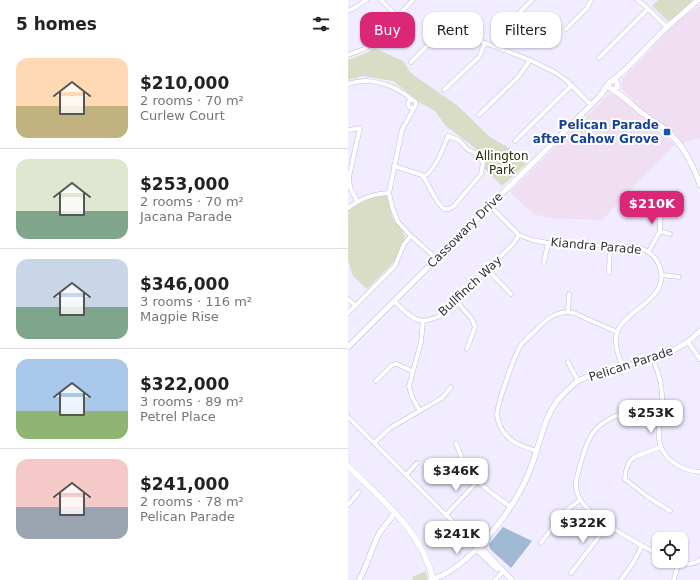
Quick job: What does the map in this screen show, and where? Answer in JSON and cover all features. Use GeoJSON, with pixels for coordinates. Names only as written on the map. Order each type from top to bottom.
{"type":"FeatureCollection","features":[{"type":"Feature","properties":{"kind":"main road"},"geometry":{"type":"LineString","coordinates":[[348,466],[402,520],[410,531],[427,562],[431,578]]}},
{"type":"Feature","properties":{"kind":"street"},"geometry":{"type":"LineString","coordinates":[[348,11],[356,8],[366,0]]}},
{"type":"Feature","properties":{"kind":"street"},"geometry":{"type":"LineString","coordinates":[[381,0],[393,12]]}},
{"type":"Feature","properties":{"kind":"street"},"geometry":{"type":"LineString","coordinates":[[401,12],[413,0]]}},
{"type":"Feature","properties":{"kind":"street"},"geometry":{"type":"LineString","coordinates":[[520,12],[532,0]]}},
{"type":"Feature","properties":{"kind":"street"},"geometry":{"type":"LineString","coordinates":[[566,29],[587,8],[591,0]]}},
{"type":"Feature","properties":{"kind":"street"},"geometry":{"type":"LineString","coordinates":[[637,0],[667,27]]}},
{"type":"Feature","properties":{"kind":"street","name":"Cassowary Drive"},"geometry":{"type":"LineString","coordinates":[[348,347],[600,96],[613,86],[625,70],[667,27],[698,0]]}},
{"type":"Feature","properties":{"kind":"street"},"geometry":{"type":"LineString","coordinates":[[599,58],[648,9]]}},
{"type":"Feature","properties":{"kind":"street"},"geometry":{"type":"LineString","coordinates":[[411,62],[451,24],[458,25],[472,38],[530,60],[556,73],[572,85],[591,105]]}},
{"type":"Feature","properties":{"kind":"street"},"geometry":{"type":"LineString","coordinates":[[444,90],[479,57],[485,43]]}},
{"type":"Feature","properties":{"kind":"street"},"geometry":{"type":"LineString","coordinates":[[348,55],[365,48]]}},
{"type":"Feature","properties":{"kind":"street"},"geometry":{"type":"LineString","coordinates":[[479,115],[519,76],[530,60]]}},
{"type":"Feature","properties":{"kind":"street"},"geometry":{"type":"LineString","coordinates":[[348,84],[354,82],[380,82],[393,87],[406,96],[410,101],[416,103],[412,108],[402,130],[389,193],[392,207],[398,222],[411,236],[436,258]]}},
{"type":"Feature","properties":{"kind":"street"},"geometry":{"type":"LineString","coordinates":[[515,141],[572,85]]}},
{"type":"Feature","properties":{"kind":"street"},"geometry":{"type":"LineString","coordinates":[[613,86],[646,116],[672,135],[698,169],[700,185]]}},
{"type":"Feature","properties":{"kind":"street"},"geometry":{"type":"LineString","coordinates":[[410,101],[408,105],[412,108]]}},
{"type":"Feature","properties":{"kind":"street"},"geometry":{"type":"LineString","coordinates":[[348,130],[360,128],[350,178],[350,187],[357,201]]}},
{"type":"Feature","properties":{"kind":"street"},"geometry":{"type":"LineString","coordinates":[[394,166],[409,169],[422,174],[436,201],[444,209],[449,209],[454,206],[480,174],[483,163],[479,155],[467,149],[459,140],[448,136],[438,159],[430,172],[424,177]]}},
{"type":"Feature","properties":{"kind":"street"},"geometry":{"type":"LineString","coordinates":[[348,208],[357,201],[376,194],[389,193]]}},
{"type":"Feature","properties":{"kind":"street"},"geometry":{"type":"LineString","coordinates":[[649,251],[660,231],[660,214],[652,200]]}},
{"type":"Feature","properties":{"kind":"street","name":"Kiandra Parade"},"geometry":{"type":"LineString","coordinates":[[490,206],[519,235],[532,240],[548,243],[636,247],[649,251],[656,259],[662,276]]}},
{"type":"Feature","properties":{"kind":"street"},"geometry":{"type":"LineString","coordinates":[[660,231],[670,234]]}},
{"type":"Feature","properties":{"kind":"street","name":"Bullfinch Way"},"geometry":{"type":"LineString","coordinates":[[423,321],[430,321],[442,315],[488,270],[513,244],[519,235]]}},
{"type":"Feature","properties":{"kind":"street"},"geometry":{"type":"LineString","coordinates":[[348,313],[395,266],[404,244],[411,236]]}},
{"type":"Feature","properties":{"kind":"street"},"geometry":{"type":"LineString","coordinates":[[544,262],[548,243]]}},
{"type":"Feature","properties":{"kind":"street"},"geometry":{"type":"LineString","coordinates":[[609,273],[610,245]]}},
{"type":"Feature","properties":{"kind":"street"},"geometry":{"type":"LineString","coordinates":[[488,270],[511,294]]}},
{"type":"Feature","properties":{"kind":"street"},"geometry":{"type":"LineString","coordinates":[[622,366],[615,339],[619,327],[651,298],[658,287],[662,276],[679,277]]}},
{"type":"Feature","properties":{"kind":"street"},"geometry":{"type":"LineString","coordinates":[[568,312],[569,294]]}},
{"type":"Feature","properties":{"kind":"street"},"geometry":{"type":"LineString","coordinates":[[348,299],[355,305]]}},
{"type":"Feature","properties":{"kind":"street"},"geometry":{"type":"LineString","coordinates":[[394,301],[412,318],[423,321],[421,342],[408,386],[420,411]]}},
{"type":"Feature","properties":{"kind":"street"},"geometry":{"type":"LineString","coordinates":[[456,301],[472,319],[475,327],[467,349]]}},
{"type":"Feature","properties":{"kind":"street"},"geometry":{"type":"LineString","coordinates":[[537,451],[514,443],[506,436],[500,426],[497,415],[500,400],[522,344],[548,318],[568,312],[574,313],[617,332]]}},
{"type":"Feature","properties":{"kind":"street","name":"Pelican Parade"},"geometry":{"type":"LineString","coordinates":[[431,578],[446,573],[454,568],[478,548],[512,507],[525,483],[551,411],[565,393],[578,381],[622,366],[653,359],[674,351],[688,342],[700,331]]}},
{"type":"Feature","properties":{"kind":"street"},"geometry":{"type":"LineString","coordinates":[[688,342],[700,359]]}},
{"type":"Feature","properties":{"kind":"street"},"geometry":{"type":"LineString","coordinates":[[653,359],[661,384],[662,401],[659,438],[661,447],[673,463],[684,468],[700,472]]}},
{"type":"Feature","properties":{"kind":"street"},"geometry":{"type":"LineString","coordinates":[[568,362],[578,381]]}},
{"type":"Feature","properties":{"kind":"street"},"geometry":{"type":"LineString","coordinates":[[376,381],[392,365],[398,364],[412,371]]}},
{"type":"Feature","properties":{"kind":"street"},"geometry":{"type":"LineString","coordinates":[[374,444],[390,428],[442,398],[451,387]]}},
{"type":"Feature","properties":{"kind":"street"},"geometry":{"type":"LineString","coordinates":[[652,551],[608,525],[585,506],[580,500],[576,491],[576,481],[588,443],[596,429],[604,422],[627,412],[643,411],[661,414]]}},
{"type":"Feature","properties":{"kind":"street"},"geometry":{"type":"LineString","coordinates":[[348,417],[453,522],[455,529],[448,537]]}},
{"type":"Feature","properties":{"kind":"street"},"geometry":{"type":"LineString","coordinates":[[456,443],[470,473],[495,495],[512,507]]}},
{"type":"Feature","properties":{"kind":"street"},"geometry":{"type":"LineString","coordinates":[[661,447],[631,459],[628,463],[625,479],[648,497],[670,511]]}},
{"type":"Feature","properties":{"kind":"street"},"geometry":{"type":"LineString","coordinates":[[406,475],[417,463]]}},
{"type":"Feature","properties":{"kind":"street"},"geometry":{"type":"LineString","coordinates":[[446,515],[478,481]]}},
{"type":"Feature","properties":{"kind":"street"},"geometry":{"type":"LineString","coordinates":[[348,505],[359,492]]}},
{"type":"Feature","properties":{"kind":"street"},"geometry":{"type":"LineString","coordinates":[[541,543],[563,513],[580,500]]}},
{"type":"Feature","properties":{"kind":"street"},"geometry":{"type":"LineString","coordinates":[[359,580],[364,572],[378,536],[395,512]]}},
{"type":"Feature","properties":{"kind":"street"},"geometry":{"type":"LineString","coordinates":[[389,522],[402,520]]}},
{"type":"Feature","properties":{"kind":"street"},"geometry":{"type":"LineString","coordinates":[[571,573],[608,525]]}},
{"type":"Feature","properties":{"kind":"street"},"geometry":{"type":"LineString","coordinates":[[621,580],[633,564],[642,546]]}},
{"type":"Feature","properties":{"kind":"street"},"geometry":{"type":"LineString","coordinates":[[478,548],[512,580]]}},
{"type":"Feature","properties":{"kind":"street"},"geometry":{"type":"LineString","coordinates":[[688,564],[692,564],[700,560]]}},
{"type":"Feature","properties":{"kind":"street"},"geometry":{"type":"LineString","coordinates":[[674,580],[677,568]]}},
{"type":"Feature","properties":{"kind":"street"},"geometry":{"type":"LineString","coordinates":[[495,580],[503,572]]}},
{"type":"Feature","properties":{"kind":"street"},"geometry":{"type":"LineString","coordinates":[[503,572],[508,580]]}},
{"type":"Feature","properties":{"kind":"shaded area"},"geometry":{"type":"Polygon","coordinates":[[[700,5],[700,138],[679,144],[622,89],[622,79],[680,19],[700,5]]]}},
{"type":"Feature","properties":{"kind":"shaded area"},"geometry":{"type":"Polygon","coordinates":[[[609,94],[618,95],[652,127],[675,144],[602,220],[549,218],[533,214],[510,192],[609,94]]]}},
{"type":"Feature","properties":{"kind":"green space"},"geometry":{"type":"Polygon","coordinates":[[[658,0],[693,0],[668,21],[652,6],[658,0]]]}},
{"type":"Feature","properties":{"kind":"green space","name":"Allington Park"},"geometry":{"type":"Polygon","coordinates":[[[374,48],[403,61],[410,72],[458,106],[490,137],[516,152],[526,164],[502,186],[485,169],[485,156],[445,125],[435,111],[422,104],[393,81],[363,76],[348,80],[348,60],[374,48]]]}},
{"type":"Feature","properties":{"kind":"green space"},"geometry":{"type":"Polygon","coordinates":[[[386,195],[393,218],[402,230],[405,238],[394,262],[367,289],[353,276],[348,260],[348,209],[366,200],[386,195]]]}},
{"type":"Feature","properties":{"kind":"green space"},"geometry":{"type":"Polygon","coordinates":[[[426,571],[428,580],[413,580],[412,577],[426,571]]]}},
{"type":"Feature","properties":{"kind":"water"},"geometry":{"type":"Polygon","coordinates":[[[503,527],[532,541],[511,568],[490,549],[489,544],[503,527]]]}},
{"type":"Feature","properties":{"kind":"place","name":"Pelican Parade after Cahow Grove"},"geometry":{"type":"Point","coordinates":[667,132]}}]}
